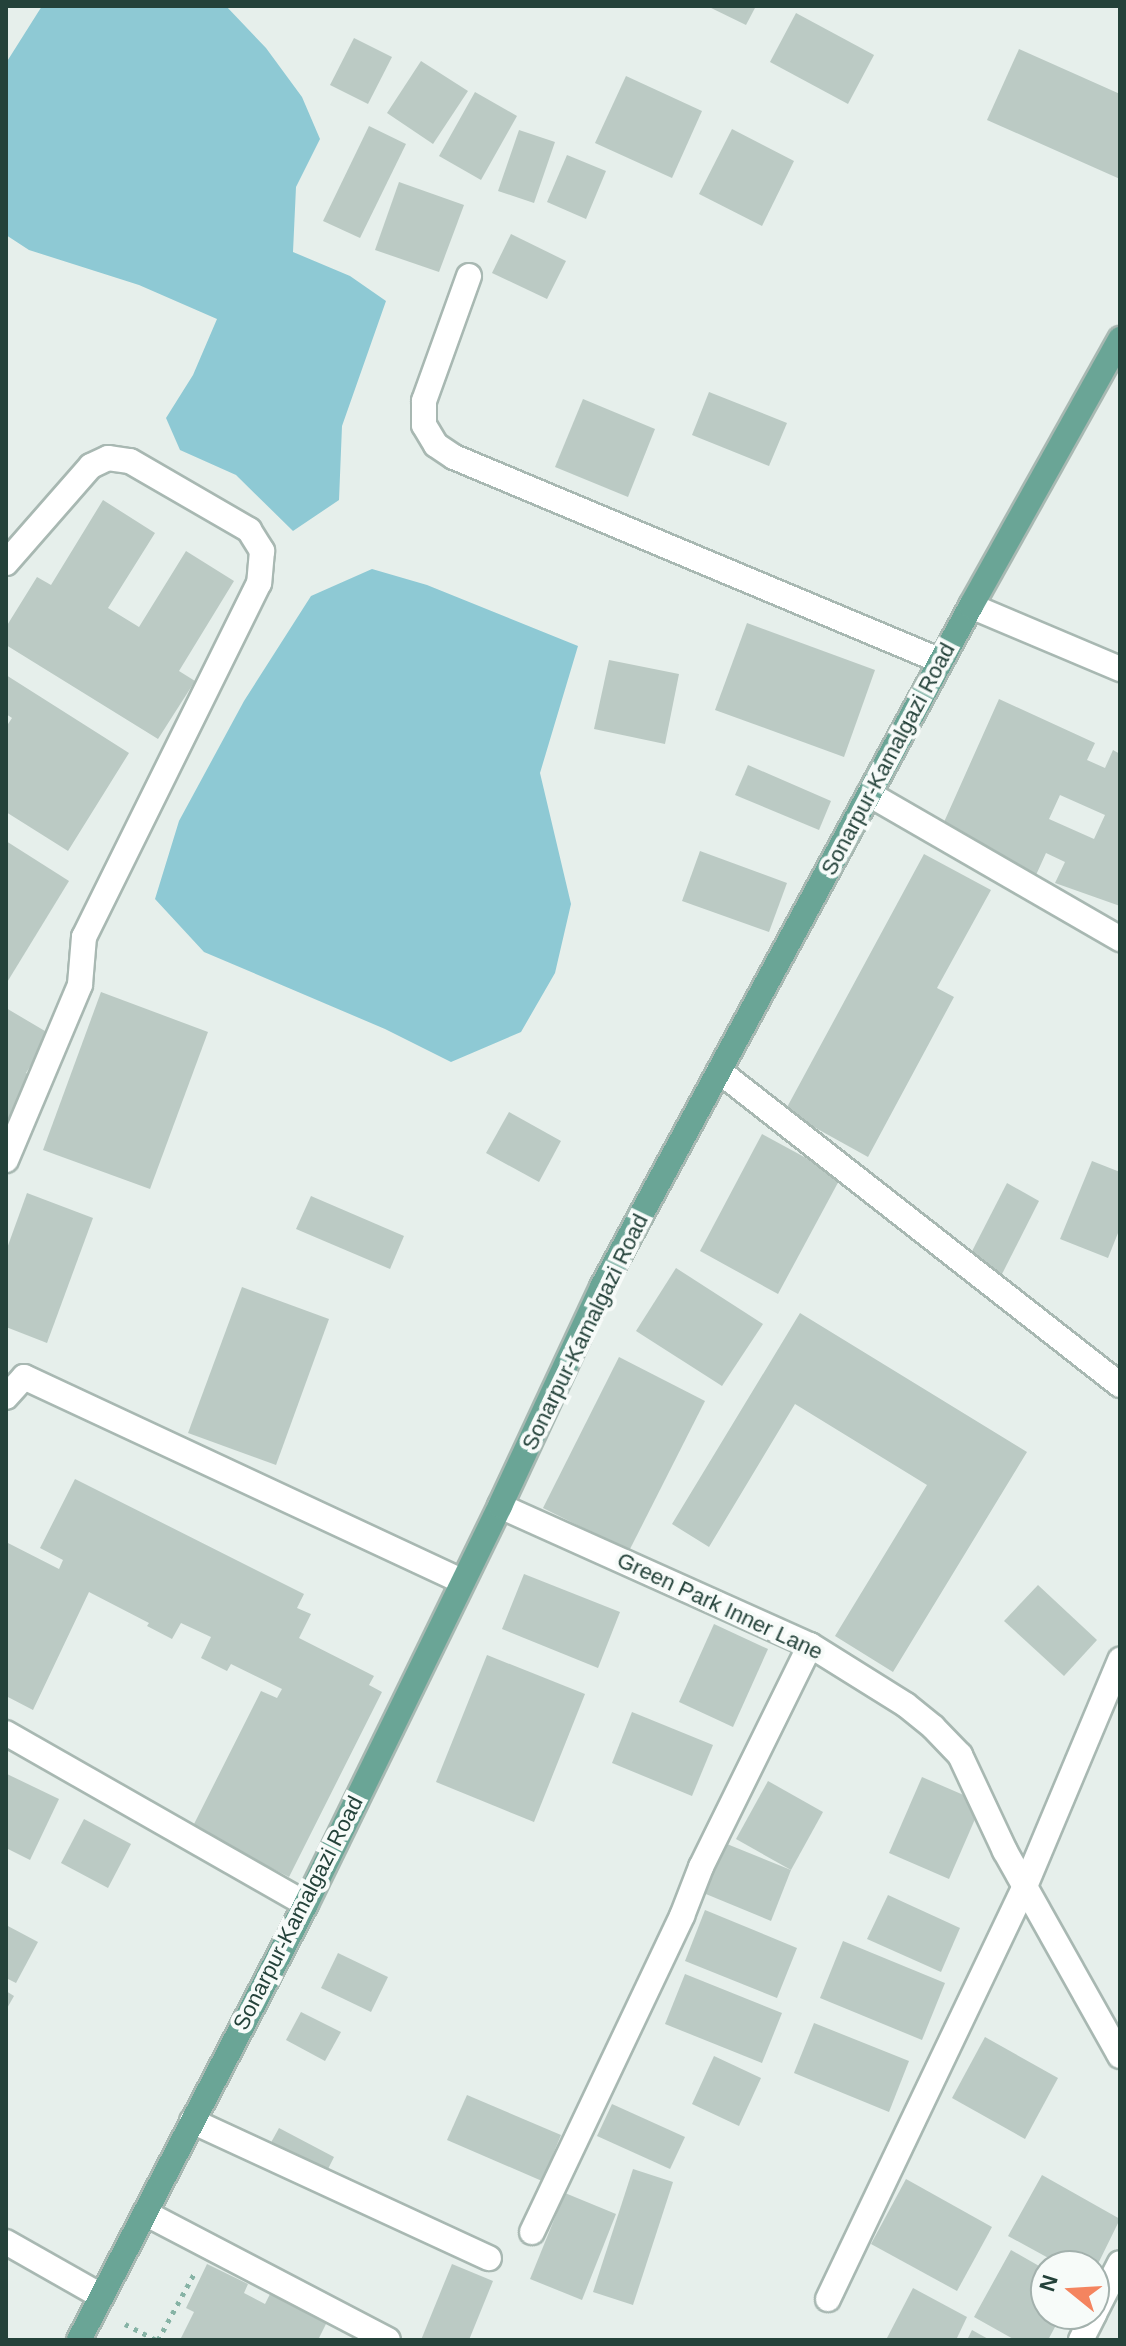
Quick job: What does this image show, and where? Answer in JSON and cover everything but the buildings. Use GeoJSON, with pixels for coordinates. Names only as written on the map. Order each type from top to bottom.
{"type":"FeatureCollection","features":[{"type":"Feature","properties":{"kind":"main road","name":"Sonarpur-Kamalgazi Road"},"geometry":{"type":"LineString","coordinates":[[79,2340],[306,1904],[500,1506],[602,1287],[971,606],[1120,339]]}},
{"type":"Feature","properties":{"kind":"street"},"geometry":{"type":"LineString","coordinates":[[469,276],[424,401],[424,425],[436,445],[454,457],[941,661]]}},
{"type":"Feature","properties":{"kind":"street"},"geometry":{"type":"LineString","coordinates":[[6,563],[91,466],[108,458],[130,461],[249,530],[262,551],[259,583],[84,937],[80,985],[6,1160]]}},
{"type":"Feature","properties":{"kind":"street"},"geometry":{"type":"LineString","coordinates":[[971,606],[1120,669]]}},
{"type":"Feature","properties":{"kind":"street"},"geometry":{"type":"LineString","coordinates":[[869,794],[1120,939]]}},
{"type":"Feature","properties":{"kind":"street"},"geometry":{"type":"LineString","coordinates":[[719,1071],[1120,1385]]}},
{"type":"Feature","properties":{"kind":"street"},"geometry":{"type":"LineString","coordinates":[[6,1397],[24,1377],[462,1581]]}},
{"type":"Feature","properties":{"kind":"street","name":"Green Park Inner Lane"},"geometry":{"type":"LineString","coordinates":[[500,1506],[810,1645],[906,1705],[960,1755],[1024,1885],[1120,2056]]}},
{"type":"Feature","properties":{"kind":"street"},"geometry":{"type":"LineString","coordinates":[[532,2232],[701,1867],[810,1645]]}},
{"type":"Feature","properties":{"kind":"street"},"geometry":{"type":"LineString","coordinates":[[828,2299],[1024,1885],[1120,1660]]}},
{"type":"Feature","properties":{"kind":"street"},"geometry":{"type":"LineString","coordinates":[[6,1733],[306,1904]]}},
{"type":"Feature","properties":{"kind":"street"},"geometry":{"type":"LineString","coordinates":[[192,2121],[489,2258]]}},
{"type":"Feature","properties":{"kind":"street"},"geometry":{"type":"LineString","coordinates":[[145,2213],[388,2340]]}},
{"type":"Feature","properties":{"kind":"street"},"geometry":{"type":"LineString","coordinates":[[6,2242],[101,2296]]}},
{"type":"Feature","properties":{"kind":"street"},"geometry":{"type":"LineString","coordinates":[[1110,2283],[1120,2263]]}},
{"type":"Feature","properties":{"kind":"path"},"geometry":{"type":"LineString","coordinates":[[158,2340],[209,2247]]}},
{"type":"Feature","properties":{"kind":"water"},"geometry":{"type":"Polygon","coordinates":[[[42,6],[226,6],[266,48],[302,97],[320,139],[296,187],[293,252],[350,276],[386,301],[342,426],[339,500],[293,531],[236,475],[180,450],[166,418],[193,375],[217,319],[139,285],[29,250],[6,235],[6,63],[42,6]]]}},
{"type":"Feature","properties":{"kind":"water"},"geometry":{"type":"Polygon","coordinates":[[[372,569],[427,585],[578,646],[540,773],[571,904],[555,973],[521,1032],[451,1062],[385,1029],[204,952],[155,899],[179,821],[244,701],[311,596],[372,569]]]}}]}
